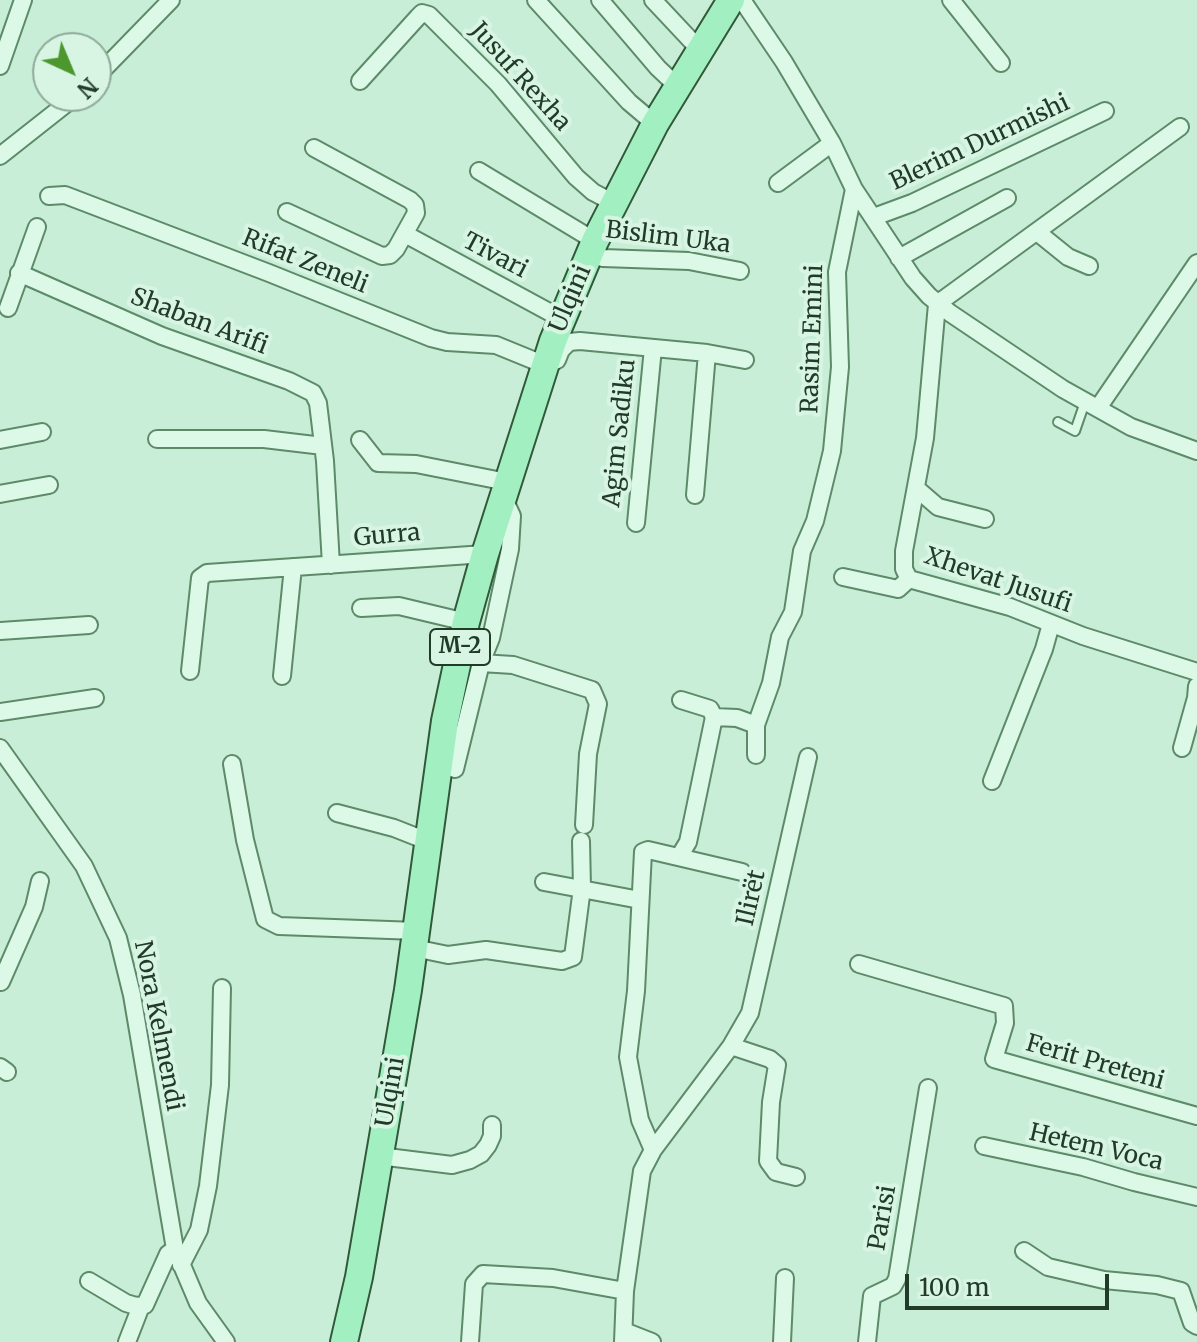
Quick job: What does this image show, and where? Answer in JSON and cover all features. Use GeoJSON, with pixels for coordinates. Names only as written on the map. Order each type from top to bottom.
{"type":"FeatureCollection","features":[{"type":"Feature","properties":{"kind":"main road","name":"Ulqini"},"geometry":{"type":"LineString","coordinates":[[344,1342],[415,939],[445,721],[466,622],[485,554],[545,365],[593,247],[676,85],[731,0]]}},
{"type":"Feature","properties":{"kind":"street"},"geometry":{"type":"LineString","coordinates":[[0,66],[23,0]]}},
{"type":"Feature","properties":{"kind":"street"},"geometry":{"type":"LineString","coordinates":[[112,61],[171,0]]}},
{"type":"Feature","properties":{"kind":"street"},"geometry":{"type":"LineString","coordinates":[[536,0],[629,102],[655,124]]}},
{"type":"Feature","properties":{"kind":"street"},"geometry":{"type":"LineString","coordinates":[[600,0],[676,85]]}},
{"type":"Feature","properties":{"kind":"street"},"geometry":{"type":"LineString","coordinates":[[653,0],[699,49]]}},
{"type":"Feature","properties":{"kind":"street","name":"Blerim Durmishi"},"geometry":{"type":"LineString","coordinates":[[742,0],[784,62],[832,143],[854,189],[913,278],[937,304],[1042,377],[1131,427],[1190,448],[1197,431]]}},
{"type":"Feature","properties":{"kind":"street"},"geometry":{"type":"LineString","coordinates":[[951,0],[1001,63]]}},
{"type":"Feature","properties":{"kind":"street","name":"Jusuf Rexha"},"geometry":{"type":"LineString","coordinates":[[360,81],[422,13],[429,15],[498,84],[576,177],[593,192],[614,203]]}},
{"type":"Feature","properties":{"kind":"street","name":"Blerim Durmishi"},"geometry":{"type":"LineString","coordinates":[[872,214],[925,196],[1105,111]]}},
{"type":"Feature","properties":{"kind":"street"},"geometry":{"type":"LineString","coordinates":[[0,156],[56,112]]}},
{"type":"Feature","properties":{"kind":"street"},"geometry":{"type":"LineString","coordinates":[[937,304],[1180,127]]}},
{"type":"Feature","properties":{"kind":"street"},"geometry":{"type":"LineString","coordinates":[[778,183],[832,143]]}},
{"type":"Feature","properties":{"kind":"street"},"geometry":{"type":"LineString","coordinates":[[287,212],[382,256],[390,255],[416,213],[415,205],[410,200],[314,148]]}},
{"type":"Feature","properties":{"kind":"street"},"geometry":{"type":"LineString","coordinates":[[479,171],[593,247]]}},
{"type":"Feature","properties":{"kind":"street","name":"Blerim Durmishi"},"geometry":{"type":"LineString","coordinates":[[872,214],[924,185]]}},
{"type":"Feature","properties":{"kind":"street","name":"Rasim Emini"},"geometry":{"type":"LineString","coordinates":[[756,755],[756,725],[771,683],[780,637],[793,612],[802,551],[815,521],[832,451],[840,367],[837,272],[854,189]]}},
{"type":"Feature","properties":{"kind":"street","name":"Rifat Zeneli"},"geometry":{"type":"LineString","coordinates":[[49,196],[65,195],[431,338],[496,345],[545,365]]}},
{"type":"Feature","properties":{"kind":"street"},"geometry":{"type":"LineString","coordinates":[[899,258],[1007,198]]}},
{"type":"Feature","properties":{"kind":"street"},"geometry":{"type":"LineString","coordinates":[[8,308],[37,227]]}},
{"type":"Feature","properties":{"kind":"street"},"geometry":{"type":"LineString","coordinates":[[1037,232],[1068,257],[1089,266]]}},
{"type":"Feature","properties":{"kind":"street","name":"Tivari"},"geometry":{"type":"LineString","coordinates":[[405,234],[562,319]]}},
{"type":"Feature","properties":{"kind":"street","name":"Bislim Uka"},"geometry":{"type":"LineString","coordinates":[[593,247],[603,258],[689,261],[740,271]]}},
{"type":"Feature","properties":{"kind":"street"},"geometry":{"type":"LineString","coordinates":[[1091,405],[1197,263]]}},
{"type":"Feature","properties":{"kind":"street","name":"Shaban Arifi"},"geometry":{"type":"LineString","coordinates":[[19,273],[174,341],[304,386],[313,393],[318,403],[323,446],[331,565]]}},
{"type":"Feature","properties":{"kind":"street","name":"Xhevat Jusufi"},"geometry":{"type":"LineString","coordinates":[[937,304],[925,438],[904,551],[904,569],[909,579],[1010,607],[1051,624],[1197,672]]}},
{"type":"Feature","properties":{"kind":"street","name":"Agim Sadiku"},"geometry":{"type":"LineString","coordinates":[[545,365],[557,360],[569,342],[707,353],[745,360]]}},
{"type":"Feature","properties":{"kind":"street","name":"Agim Sadiku"},"geometry":{"type":"LineString","coordinates":[[636,523],[653,348]]}},
{"type":"Feature","properties":{"kind":"street"},"geometry":{"type":"LineString","coordinates":[[695,495],[707,353]]}},
{"type":"Feature","properties":{"kind":"street"},"geometry":{"type":"LineString","coordinates":[[0,440],[42,432]]}},
{"type":"Feature","properties":{"kind":"street"},"geometry":{"type":"LineString","coordinates":[[157,439],[264,439],[323,446]]}},
{"type":"Feature","properties":{"kind":"street"},"geometry":{"type":"LineString","coordinates":[[360,440],[378,463],[416,464],[504,491],[510,509],[513,525],[491,638],[481,663],[455,769]]}},
{"type":"Feature","properties":{"kind":"street"},"geometry":{"type":"LineString","coordinates":[[0,494],[49,485]]}},
{"type":"Feature","properties":{"kind":"street"},"geometry":{"type":"LineString","coordinates":[[916,488],[938,507],[985,519]]}},
{"type":"Feature","properties":{"kind":"street","name":"Gurra"},"geometry":{"type":"LineString","coordinates":[[190,671],[200,578],[207,573],[485,554]]}},
{"type":"Feature","properties":{"kind":"street"},"geometry":{"type":"LineString","coordinates":[[282,676],[293,567]]}},
{"type":"Feature","properties":{"kind":"street"},"geometry":{"type":"LineString","coordinates":[[843,577],[898,589],[909,579]]}},
{"type":"Feature","properties":{"kind":"street"},"geometry":{"type":"LineString","coordinates":[[361,608],[399,606],[466,622]]}},
{"type":"Feature","properties":{"kind":"street"},"geometry":{"type":"LineString","coordinates":[[992,781],[1051,624]]}},
{"type":"Feature","properties":{"kind":"street"},"geometry":{"type":"LineString","coordinates":[[0,631],[89,625]]}},
{"type":"Feature","properties":{"kind":"street"},"geometry":{"type":"LineString","coordinates":[[232,764],[245,840],[265,919],[279,926],[415,939],[448,955],[486,950],[562,961],[573,957],[582,888],[588,754],[598,704],[592,690],[513,665],[481,663]]}},
{"type":"Feature","properties":{"kind":"street"},"geometry":{"type":"LineString","coordinates":[[1182,748],[1197,686]]}},
{"type":"Feature","properties":{"kind":"street"},"geometry":{"type":"LineString","coordinates":[[0,712],[95,698]]}},
{"type":"Feature","properties":{"kind":"street"},"geometry":{"type":"LineString","coordinates":[[679,857],[688,842],[714,717],[710,709],[681,700]]}},
{"type":"Feature","properties":{"kind":"street"},"geometry":{"type":"LineString","coordinates":[[714,717],[737,718],[756,725]]}},
{"type":"Feature","properties":{"kind":"street","name":"Nora Kelmendi"},"geometry":{"type":"LineString","coordinates":[[0,748],[84,866],[118,938],[132,995],[178,1257],[198,1303],[226,1342]]}},
{"type":"Feature","properties":{"kind":"street","name":"Ilirët"},"geometry":{"type":"LineString","coordinates":[[624,1336],[625,1291],[642,1171],[653,1150],[731,1046],[750,1013],[808,757]]}},
{"type":"Feature","properties":{"kind":"street"},"geometry":{"type":"LineString","coordinates":[[337,813],[394,828],[427,841]]}},
{"type":"Feature","properties":{"kind":"street"},"geometry":{"type":"LineString","coordinates":[[653,1150],[640,1120],[628,1057],[636,991],[643,852],[648,850],[742,872]]}},
{"type":"Feature","properties":{"kind":"street"},"geometry":{"type":"LineString","coordinates":[[1,982],[5,956],[34,907],[40,881]]}},
{"type":"Feature","properties":{"kind":"street"},"geometry":{"type":"LineString","coordinates":[[544,882],[640,900]]}},
{"type":"Feature","properties":{"kind":"street","name":"Ferit Preteni"},"geometry":{"type":"LineString","coordinates":[[859,964],[1004,1006],[1005,1023],[994,1059],[1197,1116]]}},
{"type":"Feature","properties":{"kind":"street"},"geometry":{"type":"LineString","coordinates":[[89,1281],[126,1303],[145,1305],[168,1254],[178,1257],[199,1230],[208,1186],[220,1085],[222,988]]}},
{"type":"Feature","properties":{"kind":"street"},"geometry":{"type":"LineString","coordinates":[[731,1046],[770,1059],[777,1065],[772,1092],[768,1161],[776,1172],[796,1177]]}},
{"type":"Feature","properties":{"kind":"street","name":"Parisi"},"geometry":{"type":"LineString","coordinates":[[867,1342],[872,1296],[893,1286],[897,1279],[928,1088]]}},
{"type":"Feature","properties":{"kind":"street"},"geometry":{"type":"LineString","coordinates":[[379,1156],[452,1165],[481,1154],[492,1136],[492,1125]]}},
{"type":"Feature","properties":{"kind":"street","name":"Hetem Voca"},"geometry":{"type":"LineString","coordinates":[[984,1146],[1083,1167],[1197,1197]]}},
{"type":"Feature","properties":{"kind":"street"},"geometry":{"type":"LineString","coordinates":[[1024,1251],[1048,1267],[1104,1280],[1157,1285],[1181,1291],[1192,1323],[1197,1326]]}},
{"type":"Feature","properties":{"kind":"street"},"geometry":{"type":"LineString","coordinates":[[470,1342],[474,1284],[483,1274],[553,1278],[625,1291]]}},
{"type":"Feature","properties":{"kind":"street"},"geometry":{"type":"LineString","coordinates":[[782,1342],[785,1278]]}},
{"type":"Feature","properties":{"kind":"street"},"geometry":{"type":"LineString","coordinates":[[127,1342],[141,1306]]}},
{"type":"Feature","properties":{"kind":"street"},"geometry":{"type":"LineString","coordinates":[[624,1336],[652,1342]]}},
{"type":"Feature","properties":{"kind":"lane"},"geometry":{"type":"LineString","coordinates":[[1058,422],[1075,431],[1091,405]]}}]}
